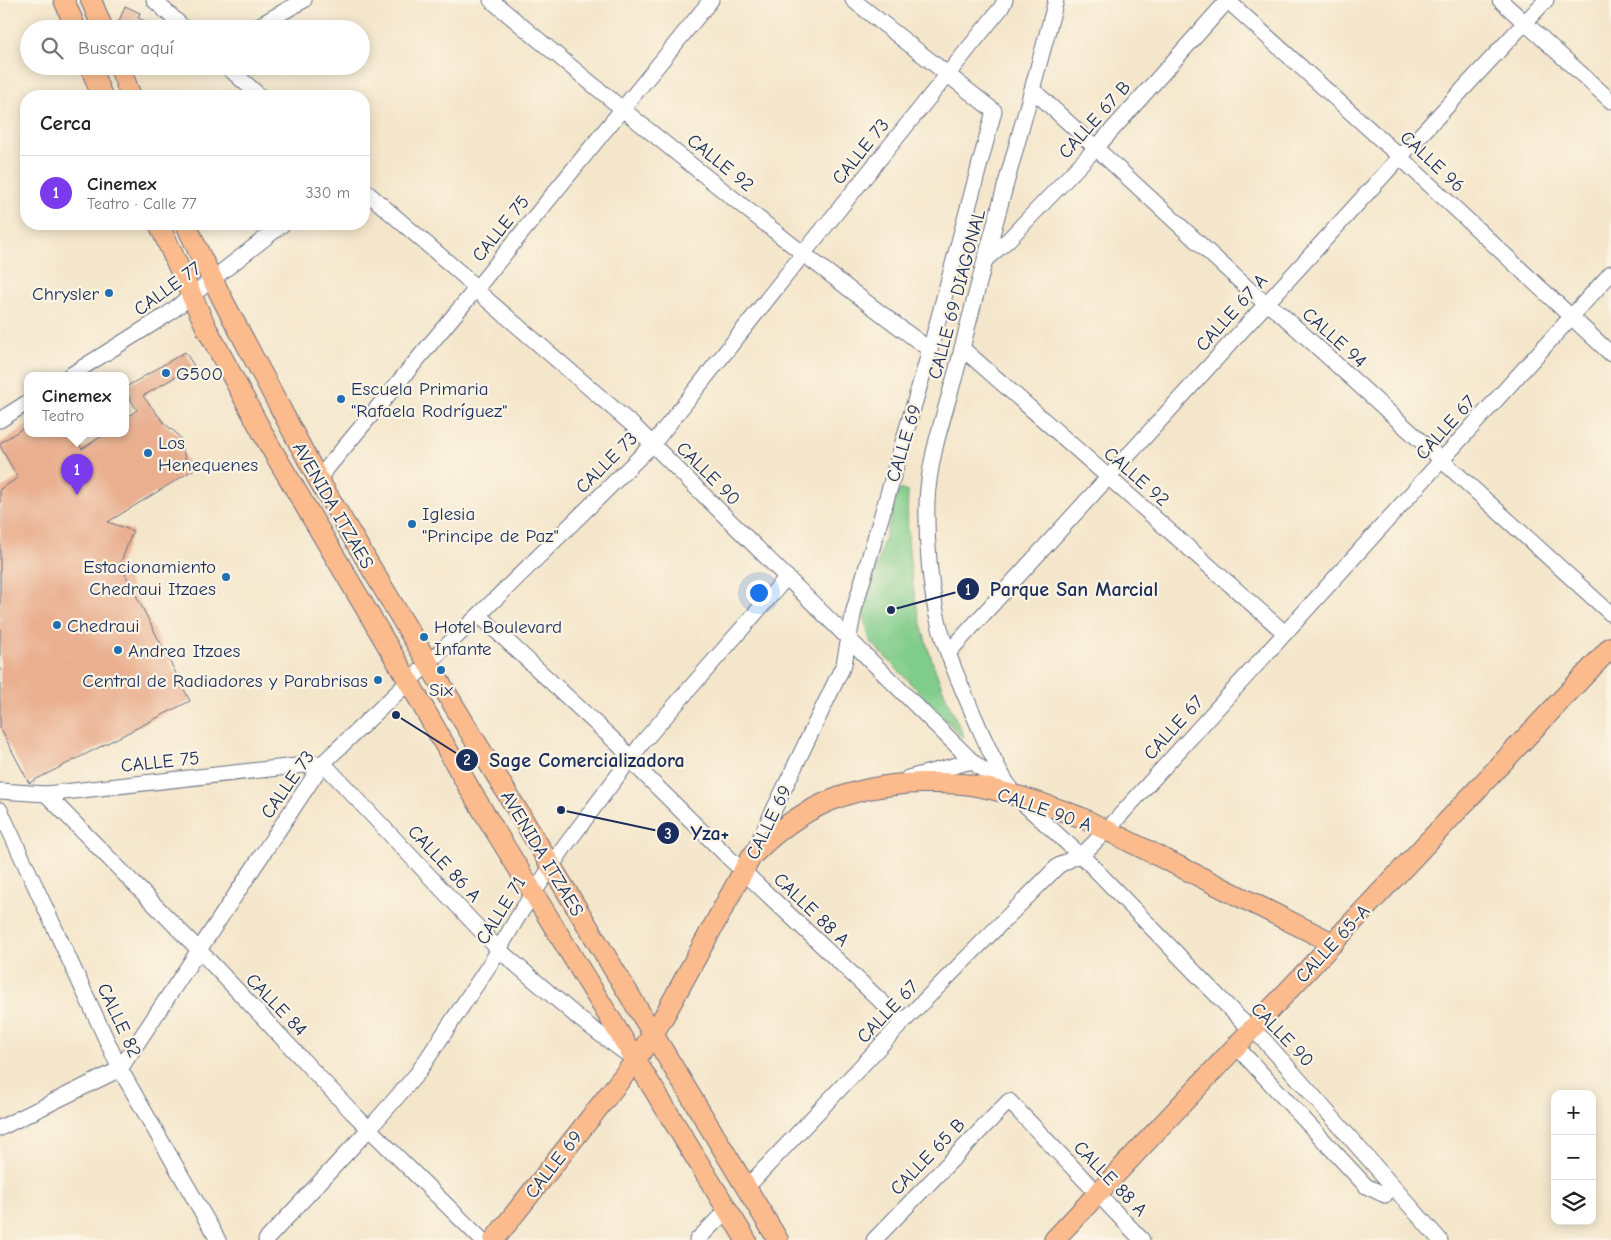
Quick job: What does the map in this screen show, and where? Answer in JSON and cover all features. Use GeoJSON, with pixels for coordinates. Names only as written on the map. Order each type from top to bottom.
{"type":"FeatureCollection","features":[{"type":"Feature","properties":{"kind":"main road"},"geometry":{"type":"LineString","coordinates":[[64,0],[72,20]]}},
{"type":"Feature","properties":{"kind":"main road"},"geometry":{"type":"LineString","coordinates":[[91,0],[99,20]]}},
{"type":"Feature","properties":{"kind":"main road"},"geometry":{"type":"LineString","coordinates":[[94,75],[100,90]]}},
{"type":"Feature","properties":{"kind":"main road"},"geometry":{"type":"LineString","coordinates":[[123,75],[129,90]]}},
{"type":"Feature","properties":{"kind":"main road","name":"AVENIDA ITZAES"},"geometry":{"type":"LineString","coordinates":[[162,230],[206,327],[268,443],[472,793],[746,1240]]}},
{"type":"Feature","properties":{"kind":"main road","name":"AVENIDA ITZAES"},"geometry":{"type":"LineString","coordinates":[[189,230],[212,280],[318,479],[778,1240]]}},
{"type":"Feature","properties":{"kind":"main road","name":"CALLE 65-A"},"geometry":{"type":"LineString","coordinates":[[1054,1240],[1611,647]]}},
{"type":"Feature","properties":{"kind":"main road","name":"CALLE 90 A"},"geometry":{"type":"LineString","coordinates":[[747,864],[767,840],[807,811],[841,796],[863,790],[907,784],[956,783],[972,785],[1015,796],[1080,817],[1333,943]]}},
{"type":"Feature","properties":{"kind":"main road","name":"CALLE 69"},"geometry":{"type":"LineString","coordinates":[[494,1240],[636,1060],[653,1034],[747,864]]}},
{"type":"Feature","properties":{"kind":"street"},"geometry":{"type":"LineString","coordinates":[[154,0],[175,20]]}},
{"type":"Feature","properties":{"kind":"street"},"geometry":{"type":"LineString","coordinates":[[269,20],[304,0]]}},
{"type":"Feature","properties":{"kind":"street","name":"CALLE 92"},"geometry":{"type":"LineString","coordinates":[[491,0],[622,109],[803,254],[930,350]]}},
{"type":"Feature","properties":{"kind":"street","name":"CALLE 75"},"geometry":{"type":"LineString","coordinates":[[318,479],[476,289],[711,0]]}},
{"type":"Feature","properties":{"kind":"street"},"geometry":{"type":"LineString","coordinates":[[853,0],[948,74]]}},
{"type":"Feature","properties":{"kind":"street","name":"CALLE 73"},"geometry":{"type":"LineString","coordinates":[[120,1069],[323,763],[479,615],[652,445],[1001,8],[1005,0]]}},
{"type":"Feature","properties":{"kind":"street","name":"CALLE 69 DIAGONAL"},"geometry":{"type":"LineString","coordinates":[[1015,796],[996,766],[966,697],[939,626],[930,571],[927,504],[932,459],[1056,0]]}},
{"type":"Feature","properties":{"kind":"street","name":"CALLE 67 B"},"geometry":{"type":"LineString","coordinates":[[985,260],[1009,239],[1096,148],[1228,0]]}},
{"type":"Feature","properties":{"kind":"street","name":"CALLE 96"},"geometry":{"type":"LineString","coordinates":[[1228,0],[1611,354]]}},
{"type":"Feature","properties":{"kind":"street"},"geometry":{"type":"LineString","coordinates":[[1500,0],[1611,101]]}},
{"type":"Feature","properties":{"kind":"street","name":"CALLE 67 A"},"geometry":{"type":"LineString","coordinates":[[948,652],[1266,303],[1546,0]]}},
{"type":"Feature","properties":{"kind":"street","name":"CALLE 69"},"geometry":{"type":"LineString","coordinates":[[747,864],[844,664],[848,638],[862,583],[930,350],[994,111],[948,74]]}},
{"type":"Feature","properties":{"kind":"street"},"geometry":{"type":"LineString","coordinates":[[236,75],[253,90]]}},
{"type":"Feature","properties":{"kind":"street","name":"CALLE 94"},"geometry":{"type":"LineString","coordinates":[[1033,90],[1611,614]]}},
{"type":"Feature","properties":{"kind":"street","name":"CALLE 90"},"geometry":{"type":"LineString","coordinates":[[370,195],[635,427],[972,761],[1085,856],[1232,1010],[1264,1040],[1440,1240]]}},
{"type":"Feature","properties":{"kind":"street","name":"CALLE 77"},"geometry":{"type":"LineString","coordinates":[[76,372],[168,314],[275,230]]}},
{"type":"Feature","properties":{"kind":"street","name":"CALLE 67"},"geometry":{"type":"LineString","coordinates":[[746,1188],[903,1022],[1058,866],[1085,856],[1611,273]]}},
{"type":"Feature","properties":{"kind":"street","name":"CALLE 92"},"geometry":{"type":"LineString","coordinates":[[962,348],[1285,633]]}},
{"type":"Feature","properties":{"kind":"street"},"geometry":{"type":"LineString","coordinates":[[0,420],[24,405]]}},
{"type":"Feature","properties":{"kind":"street","name":"CALLE 71"},"geometry":{"type":"LineString","coordinates":[[266,1240],[369,1129],[417,1074],[551,867],[630,759],[787,578]]}},
{"type":"Feature","properties":{"kind":"street","name":"CALLE 88 A"},"geometry":{"type":"LineString","coordinates":[[479,615],[619,745],[655,784],[747,864],[903,1022]]}},
{"type":"Feature","properties":{"kind":"street"},"geometry":{"type":"LineString","coordinates":[[863,790],[972,761]]}},
{"type":"Feature","properties":{"kind":"street","name":"CALLE 75"},"geometry":{"type":"LineString","coordinates":[[0,791],[46,794],[323,763]]}},
{"type":"Feature","properties":{"kind":"street","name":"CALLE 86 A"},"geometry":{"type":"LineString","coordinates":[[323,763],[499,950],[580,1020],[636,1060]]}},
{"type":"Feature","properties":{"kind":"street","name":"CALLE 84"},"geometry":{"type":"LineString","coordinates":[[46,794],[199,950],[369,1129],[482,1240]]}},
{"type":"Feature","properties":{"kind":"street","name":"CALLE 82"},"geometry":{"type":"LineString","coordinates":[[0,810],[120,1069],[218,1240]]}},
{"type":"Feature","properties":{"kind":"street"},"geometry":{"type":"LineString","coordinates":[[1236,1046],[1366,1186],[1385,1195]]}},
{"type":"Feature","properties":{"kind":"street"},"geometry":{"type":"LineString","coordinates":[[0,1128],[120,1069]]}},
{"type":"Feature","properties":{"kind":"street","name":"CALLE 88 A"},"geometry":{"type":"LineString","coordinates":[[1009,1100],[1142,1240]]}},
{"type":"Feature","properties":{"kind":"street","name":"CALLE 65 B"},"geometry":{"type":"LineString","coordinates":[[874,1240],[1009,1100]]}},
{"type":"Feature","properties":{"kind":"street"},"geometry":{"type":"LineString","coordinates":[[697,1240],[728,1209]]}},
{"type":"Feature","properties":{"kind":"green space"},"geometry":{"type":"Polygon","coordinates":[[[899,489],[908,492],[909,557],[913,588],[920,618],[938,676],[964,736],[962,737],[870,641],[863,613],[899,489]]]}},
{"type":"Feature","properties":{"kind":"building"},"geometry":{"type":"Polygon","coordinates":[[[125,6],[140,13],[138,18],[143,20],[119,20],[125,6]]]}},
{"type":"Feature","properties":{"kind":"building"},"geometry":{"type":"Polygon","coordinates":[[[185,352],[194,366],[143,396],[165,424],[180,438],[185,458],[193,470],[108,522],[133,531],[120,564],[190,701],[29,783],[0,728],[0,489],[18,478],[0,443],[24,428],[24,437],[76,437],[82,449],[100,437],[129,437],[129,416],[137,410],[129,397],[129,385],[185,352]]]}},
{"type":"Feature","properties":{"kind":"place","name":"Chrysler"},"geometry":{"type":"Point","coordinates":[109,293]}},
{"type":"Feature","properties":{"kind":"place","name":"G500"},"geometry":{"type":"Point","coordinates":[166,373]}},
{"type":"Feature","properties":{"kind":"place","name":"Escuela Primaria \"Rafaela Rodríguez\""},"geometry":{"type":"Point","coordinates":[341,399]}},
{"type":"Feature","properties":{"kind":"place","name":"Los Henequenes"},"geometry":{"type":"Point","coordinates":[148,453]}},
{"type":"Feature","properties":{"kind":"place","name":"Cinemex"},"geometry":{"type":"Point","coordinates":[77,495]}},
{"type":"Feature","properties":{"kind":"place","name":"Iglesia \"Principe de Paz\""},"geometry":{"type":"Point","coordinates":[412,524]}},
{"type":"Feature","properties":{"kind":"place","name":"Estacionamiento Chedraui Itzaes"},"geometry":{"type":"Point","coordinates":[226,577]}},
{"type":"Feature","properties":{"kind":"place","name":"Parque San Marcial"},"geometry":{"type":"Point","coordinates":[891,610]}},
{"type":"Feature","properties":{"kind":"place","name":"Chedraui"},"geometry":{"type":"Point","coordinates":[57,625]}},
{"type":"Feature","properties":{"kind":"place","name":"Hotel Boulevard Infante"},"geometry":{"type":"Point","coordinates":[424,637]}},
{"type":"Feature","properties":{"kind":"place","name":"Andrea Itzaes"},"geometry":{"type":"Point","coordinates":[118,650]}},
{"type":"Feature","properties":{"kind":"place","name":"Six"},"geometry":{"type":"Point","coordinates":[441,670]}},
{"type":"Feature","properties":{"kind":"place","name":"Central de Radiadores y Parabrisas"},"geometry":{"type":"Point","coordinates":[378,680]}},
{"type":"Feature","properties":{"kind":"place","name":"Sage Comercializadora"},"geometry":{"type":"Point","coordinates":[396,715]}},
{"type":"Feature","properties":{"kind":"place","name":"Yza+"},"geometry":{"type":"Point","coordinates":[561,810]}}]}
